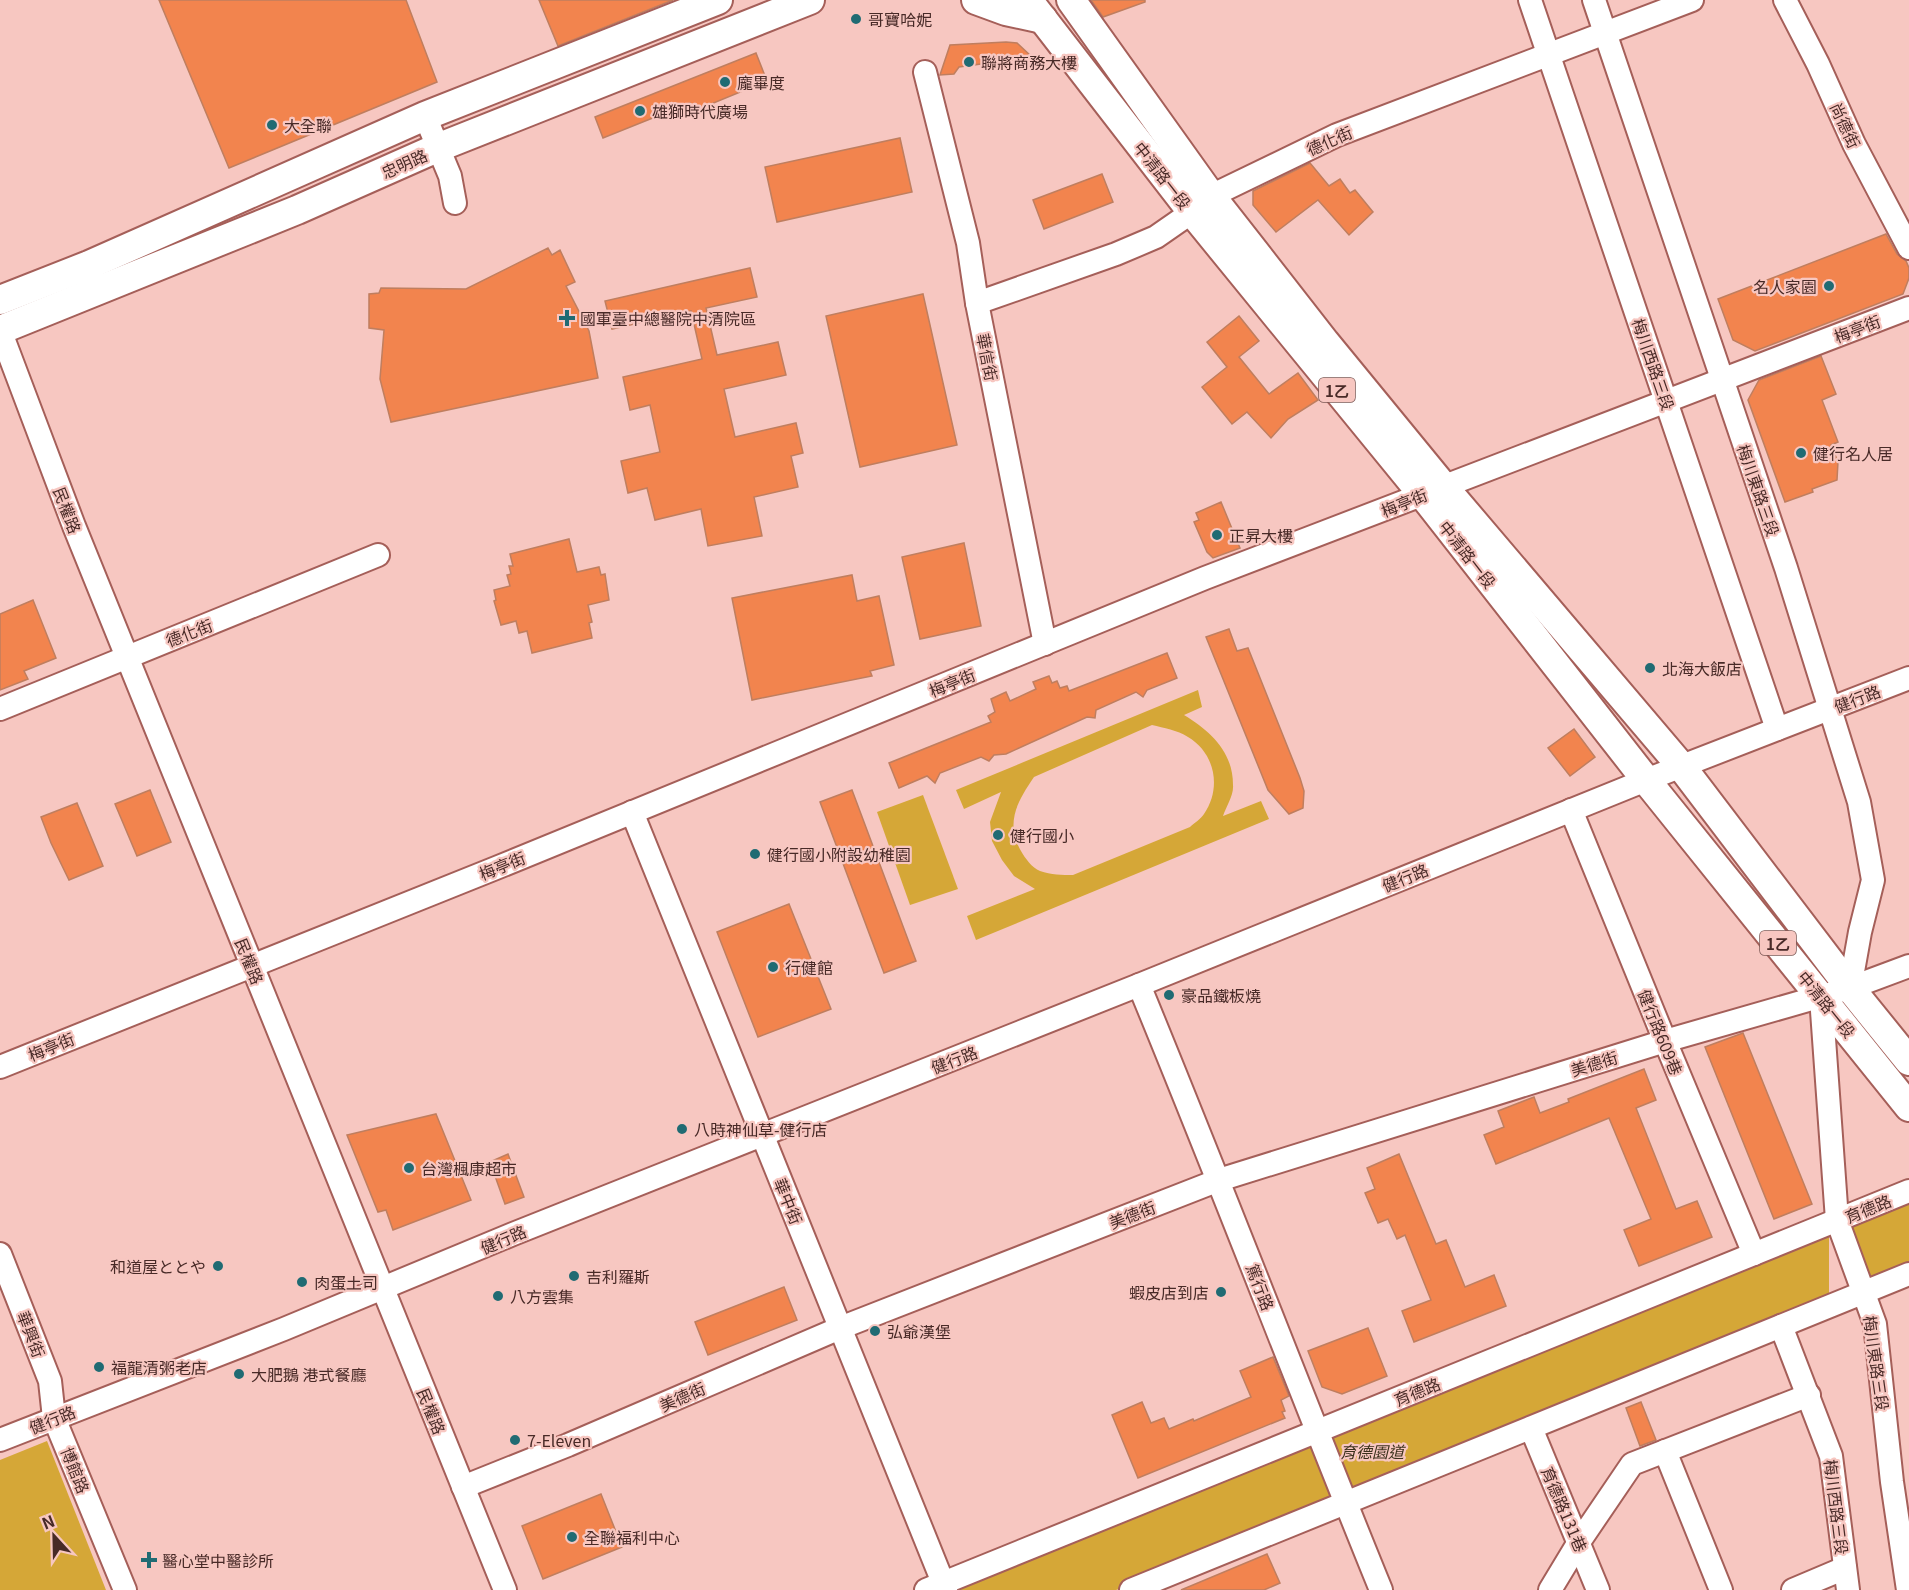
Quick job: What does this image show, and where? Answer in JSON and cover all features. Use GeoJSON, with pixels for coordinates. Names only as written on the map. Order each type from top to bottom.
{"type":"FeatureCollection","features":[{"type":"Feature","properties":{"kind":"main road","name":"忠明路"},"geometry":{"type":"LineString","coordinates":[[0,300],[89,265],[425,116],[718,0]]}},
{"type":"Feature","properties":{"kind":"main road","name":"忠明路"},"geometry":{"type":"LineString","coordinates":[[0,330],[297,210],[437,148],[810,0]]}},
{"type":"Feature","properties":{"kind":"main road"},"geometry":{"type":"LineString","coordinates":[[976,0],[1006,11],[1036,10]]}},
{"type":"Feature","properties":{"kind":"main road","name":"中清路一段"},"geometry":{"type":"LineString","coordinates":[[1071,0],[1201,204]]}},
{"type":"Feature","properties":{"kind":"main road","name":"中清路一段"},"geometry":{"type":"LineString","coordinates":[[1036,10],[1201,204],[1326,342],[1646,780],[1909,1107]]}},
{"type":"Feature","properties":{"kind":"main road","name":"中清路一段"},"geometry":{"type":"LineString","coordinates":[[1433,490],[1681,766],[1850,988],[1909,1061]]}},
{"type":"Feature","properties":{"kind":"street","name":"梅川西路三段"},"geometry":{"type":"LineString","coordinates":[[1530,0],[1777,729]]}},
{"type":"Feature","properties":{"kind":"street","name":"梅川東路三段"},"geometry":{"type":"LineString","coordinates":[[1594,0],[1786,568],[1859,802],[1873,880],[1860,932],[1850,988]]}},
{"type":"Feature","properties":{"kind":"street","name":"德化街"},"geometry":{"type":"LineString","coordinates":[[978,303],[1116,254],[1156,237],[1201,204],[1337,135],[1692,0]]}},
{"type":"Feature","properties":{"kind":"street","name":"尚德街"},"geometry":{"type":"LineString","coordinates":[[1785,0],[1818,64],[1854,144],[1909,248]]}},
{"type":"Feature","properties":{"kind":"street","name":"華信街"},"geometry":{"type":"LineString","coordinates":[[925,72],[968,243],[1045,644]]}},
{"type":"Feature","properties":{"kind":"street"},"geometry":{"type":"LineString","coordinates":[[425,116],[450,176],[455,203]]}},
{"type":"Feature","properties":{"kind":"street","name":"梅亭街"},"geometry":{"type":"LineString","coordinates":[[0,1067],[1205,578],[1909,308]]}},
{"type":"Feature","properties":{"kind":"street","name":"民權路"},"geometry":{"type":"LineString","coordinates":[[0,330],[70,515],[505,1590]]}},
{"type":"Feature","properties":{"kind":"street","name":"德化街"},"geometry":{"type":"LineString","coordinates":[[0,709],[378,555]]}},
{"type":"Feature","properties":{"kind":"street","name":"健行路"},"geometry":{"type":"LineString","coordinates":[[0,1440],[383,1289],[762,1134],[1139,986],[1681,766],[1909,678]]}},
{"type":"Feature","properties":{"kind":"street","name":"健行路609巷"},"geometry":{"type":"LineString","coordinates":[[1571,810],[1754,1254]]}},
{"type":"Feature","properties":{"kind":"street","name":"華中街"},"geometry":{"type":"LineString","coordinates":[[632,812],[840,1328],[938,1588]]}},
{"type":"Feature","properties":{"kind":"street"},"geometry":{"type":"LineString","coordinates":[[1850,988],[1909,966]]}},
{"type":"Feature","properties":{"kind":"street","name":"篤行路"},"geometry":{"type":"LineString","coordinates":[[1139,986],[1219,1180],[1381,1590]]}},
{"type":"Feature","properties":{"kind":"street","name":"美德街"},"geometry":{"type":"LineString","coordinates":[[463,1487],[568,1445],[840,1328],[1219,1180],[1665,1041],[1850,988]]}},
{"type":"Feature","properties":{"kind":"street","name":"梅川東路三段"},"geometry":{"type":"LineString","coordinates":[[1821,997],[1837,1220],[1875,1324],[1900,1482],[1908,1590]]}},
{"type":"Feature","properties":{"kind":"street","name":"育德路"},"geometry":{"type":"LineString","coordinates":[[938,1588],[1317,1431],[1909,1191]]}},
{"type":"Feature","properties":{"kind":"street","name":"華興街"},"geometry":{"type":"LineString","coordinates":[[0,1254],[50,1381],[54,1418]]}},
{"type":"Feature","properties":{"kind":"street"},"geometry":{"type":"LineString","coordinates":[[1131,1590],[1161,1585],[1346,1503],[1909,1274]]}},
{"type":"Feature","properties":{"kind":"street","name":"梅川西路三段"},"geometry":{"type":"LineString","coordinates":[[1781,1326],[1831,1456],[1848,1590]]}},
{"type":"Feature","properties":{"kind":"street"},"geometry":{"type":"LineString","coordinates":[[1550,1590],[1579,1542],[1632,1464],[1809,1395]]}},
{"type":"Feature","properties":{"kind":"street","name":"博館路"},"geometry":{"type":"LineString","coordinates":[[54,1418],[125,1590]]}},
{"type":"Feature","properties":{"kind":"street","name":"育德路131巷"},"geometry":{"type":"LineString","coordinates":[[1531,1428],[1598,1590]]}},
{"type":"Feature","properties":{"kind":"street"},"geometry":{"type":"LineString","coordinates":[[1665,1451],[1721,1590]]}},
{"type":"Feature","properties":{"kind":"street"},"geometry":{"type":"LineString","coordinates":[[1793,1590],[1818,1585],[1845,1568]]}},
{"type":"Feature","properties":{"kind":"green space"},"geometry":{"type":"Polygon","coordinates":[[[1198,690],[1202,707],[1184,715],[1211,735],[1229,762],[1233,789],[1223,816],[1261,801],[1269,819],[976,940],[967,916],[1035,889],[1014,876],[992,841],[990,822],[1001,792],[964,809],[956,790],[1198,690]],[[1152,725],[1034,777],[1018,804],[1014,831],[1021,851],[1034,868],[1048,873],[1073,875],[1190,827],[1203,816],[1213,793],[1214,782],[1210,762],[1197,744],[1188,737],[1152,725]]]}},
{"type":"Feature","properties":{"kind":"green space"},"geometry":{"type":"Polygon","coordinates":[[[923,795],[958,889],[910,905],[877,812],[923,795]]]}},
{"type":"Feature","properties":{"kind":"green space"},"geometry":{"type":"Polygon","coordinates":[[[1909,1203],[1909,1262],[1870,1277],[1850,1228],[1909,1203]]]}},
{"type":"Feature","properties":{"kind":"green space","name":"育德園道"},"geometry":{"type":"Polygon","coordinates":[[[1829,1236],[1829,1295],[1350,1494],[1326,1435],[1829,1236]]]}},
{"type":"Feature","properties":{"kind":"green space"},"geometry":{"type":"Polygon","coordinates":[[[47,1441],[106,1590],[0,1590],[0,1460],[47,1441]]]}},
{"type":"Feature","properties":{"kind":"green space","name":"育德園道"},"geometry":{"type":"Polygon","coordinates":[[[1313,1441],[1337,1500],[1116,1590],[956,1590],[954,1585],[1313,1441]]]}},
{"type":"Feature","properties":{"kind":"building","name":"大全聯"},"geometry":{"type":"Polygon","coordinates":[[[159,0],[406,0],[437,82],[229,168],[159,0]]]}},
{"type":"Feature","properties":{"kind":"building"},"geometry":{"type":"Polygon","coordinates":[[[539,0],[673,0],[558,46],[539,0]]]}},
{"type":"Feature","properties":{"kind":"building"},"geometry":{"type":"Polygon","coordinates":[[[1091,0],[1145,0],[1145,2],[1103,17],[1091,0]]]}},
{"type":"Feature","properties":{"kind":"building","name":"聯將商務大樓"},"geometry":{"type":"Polygon","coordinates":[[[1017,43],[1032,57],[959,67],[954,74],[940,75],[950,45],[1017,43]]]}},
{"type":"Feature","properties":{"kind":"building"},"geometry":{"type":"Polygon","coordinates":[[[756,53],[767,81],[694,111],[690,103],[603,138],[595,117],[756,53]]]}},
{"type":"Feature","properties":{"kind":"building"},"geometry":{"type":"Polygon","coordinates":[[[900,138],[912,192],[777,222],[765,167],[900,138]]]}},
{"type":"Feature","properties":{"kind":"building"},"geometry":{"type":"Polygon","coordinates":[[[1310,163],[1329,186],[1340,179],[1350,193],[1355,190],[1373,212],[1349,235],[1318,200],[1276,232],[1253,205],[1253,191],[1310,163]]]}},
{"type":"Feature","properties":{"kind":"building"},"geometry":{"type":"Polygon","coordinates":[[[1102,174],[1113,202],[1044,229],[1033,200],[1102,174]]]}},
{"type":"Feature","properties":{"kind":"building","name":"名人家園"},"geometry":{"type":"Polygon","coordinates":[[[1886,234],[1897,254],[1906,261],[1909,268],[1909,278],[1903,294],[1755,351],[1733,340],[1718,299],[1886,234]]]}},
{"type":"Feature","properties":{"kind":"building"},"geometry":{"type":"Polygon","coordinates":[[[548,248],[552,255],[560,250],[575,282],[566,286],[589,331],[598,378],[391,422],[380,379],[384,330],[369,328],[369,294],[379,293],[381,288],[466,289],[548,248]]]}},
{"type":"Feature","properties":{"kind":"building"},"geometry":{"type":"Polygon","coordinates":[[[750,268],[757,297],[706,308],[717,355],[778,342],[786,375],[724,389],[735,437],[796,423],[803,453],[791,456],[798,487],[754,497],[762,536],[708,546],[701,509],[655,520],[647,488],[628,493],[621,461],[660,452],[650,405],[630,410],[623,377],[702,359],[691,311],[612,329],[605,301],[750,268]]]}},
{"type":"Feature","properties":{"kind":"building"},"geometry":{"type":"Polygon","coordinates":[[[923,294],[957,445],[860,467],[826,316],[923,294]]]}},
{"type":"Feature","properties":{"kind":"building"},"geometry":{"type":"Polygon","coordinates":[[[1239,316],[1259,341],[1239,357],[1269,394],[1298,373],[1318,400],[1288,419],[1271,438],[1247,412],[1232,424],[1202,387],[1227,367],[1207,342],[1239,316]]]}},
{"type":"Feature","properties":{"kind":"building"},"geometry":{"type":"Polygon","coordinates":[[[1821,356],[1836,394],[1822,400],[1838,442],[1831,445],[1838,462],[1837,480],[1785,502],[1748,400],[1759,380],[1821,356]]]}},
{"type":"Feature","properties":{"kind":"building","name":"正昇大樓"},"geometry":{"type":"Polygon","coordinates":[[[1221,502],[1240,548],[1213,558],[1207,552],[1194,522],[1199,520],[1196,513],[1221,502]]]}},
{"type":"Feature","properties":{"kind":"building"},"geometry":{"type":"Polygon","coordinates":[[[569,539],[577,572],[599,567],[601,575],[605,574],[609,600],[588,605],[592,622],[589,623],[592,638],[532,653],[527,631],[519,633],[516,621],[501,625],[494,601],[496,600],[494,590],[510,586],[507,575],[511,574],[509,566],[513,566],[510,554],[569,539]]]}},
{"type":"Feature","properties":{"kind":"building"},"geometry":{"type":"Polygon","coordinates":[[[964,543],[981,626],[920,639],[902,557],[964,543]]]}},
{"type":"Feature","properties":{"kind":"building"},"geometry":{"type":"Polygon","coordinates":[[[852,575],[857,601],[879,596],[894,665],[870,671],[872,676],[752,700],[732,598],[852,575]]]}},
{"type":"Feature","properties":{"kind":"building"},"geometry":{"type":"Polygon","coordinates":[[[33,600],[56,658],[24,671],[28,679],[0,690],[0,614],[33,600]]]}},
{"type":"Feature","properties":{"kind":"building"},"geometry":{"type":"Polygon","coordinates":[[[1229,629],[1237,651],[1248,648],[1300,778],[1304,791],[1303,808],[1289,814],[1268,790],[1206,637],[1229,629]]]}},
{"type":"Feature","properties":{"kind":"building"},"geometry":{"type":"Polygon","coordinates":[[[1167,653],[1177,678],[1147,690],[1143,697],[1136,692],[1096,710],[1095,718],[1087,717],[1006,754],[994,755],[989,761],[981,757],[940,773],[935,783],[927,776],[899,788],[889,763],[991,722],[988,716],[995,712],[991,699],[1006,692],[1010,701],[1036,689],[1033,682],[1049,676],[1052,683],[1057,681],[1060,688],[1067,686],[1069,691],[1167,653]]]}},
{"type":"Feature","properties":{"kind":"building"},"geometry":{"type":"Polygon","coordinates":[[[1574,729],[1595,757],[1570,776],[1548,748],[1574,729]]]}},
{"type":"Feature","properties":{"kind":"building"},"geometry":{"type":"Polygon","coordinates":[[[150,790],[171,842],[137,856],[115,804],[150,790]]]}},
{"type":"Feature","properties":{"kind":"building"},"geometry":{"type":"Polygon","coordinates":[[[852,790],[916,961],[884,973],[820,802],[852,790]]]}},
{"type":"Feature","properties":{"kind":"building"},"geometry":{"type":"Polygon","coordinates":[[[77,803],[103,866],[69,880],[41,817],[77,803]]]}},
{"type":"Feature","properties":{"kind":"building","name":"行健館"},"geometry":{"type":"Polygon","coordinates":[[[789,904],[831,1009],[758,1037],[717,932],[789,904]]]}},
{"type":"Feature","properties":{"kind":"building"},"geometry":{"type":"Polygon","coordinates":[[[1743,1033],[1812,1204],[1774,1219],[1705,1047],[1743,1033]]]}},
{"type":"Feature","properties":{"kind":"building"},"geometry":{"type":"Polygon","coordinates":[[[1644,1069],[1656,1100],[1636,1108],[1676,1209],[1697,1201],[1712,1237],[1639,1266],[1624,1230],[1651,1219],[1609,1118],[1496,1164],[1484,1135],[1504,1127],[1498,1111],[1534,1097],[1540,1113],[1569,1102],[1568,1099],[1644,1069]]]}},
{"type":"Feature","properties":{"kind":"building","name":"台灣楓康超市"},"geometry":{"type":"Polygon","coordinates":[[[436,1114],[471,1200],[393,1230],[386,1210],[378,1212],[347,1135],[436,1114]]]}},
{"type":"Feature","properties":{"kind":"building"},"geometry":{"type":"Polygon","coordinates":[[[508,1154],[524,1197],[505,1204],[490,1162],[508,1154]]]}},
{"type":"Feature","properties":{"kind":"building"},"geometry":{"type":"Polygon","coordinates":[[[1399,1154],[1436,1244],[1446,1240],[1465,1287],[1494,1275],[1506,1306],[1414,1342],[1402,1311],[1431,1300],[1405,1235],[1397,1239],[1388,1219],[1378,1223],[1365,1193],[1375,1189],[1367,1168],[1399,1154]]]}},
{"type":"Feature","properties":{"kind":"building"},"geometry":{"type":"Polygon","coordinates":[[[784,1287],[797,1320],[708,1355],[695,1322],[784,1287]]]}},
{"type":"Feature","properties":{"kind":"building"},"geometry":{"type":"Polygon","coordinates":[[[1368,1328],[1387,1376],[1342,1394],[1322,1387],[1308,1351],[1368,1328]]]}},
{"type":"Feature","properties":{"kind":"building"},"geometry":{"type":"Polygon","coordinates":[[[1273,1357],[1289,1396],[1281,1400],[1285,1418],[1138,1478],[1112,1415],[1142,1402],[1151,1423],[1164,1418],[1169,1429],[1193,1419],[1194,1421],[1251,1397],[1240,1371],[1273,1357]]]}},
{"type":"Feature","properties":{"kind":"building"},"geometry":{"type":"Polygon","coordinates":[[[1641,1402],[1656,1440],[1640,1446],[1626,1408],[1641,1402]]]}},
{"type":"Feature","properties":{"kind":"building","name":"全聯福利中心"},"geometry":{"type":"Polygon","coordinates":[[[601,1494],[622,1547],[543,1579],[522,1526],[601,1494]]]}},
{"type":"Feature","properties":{"kind":"building"},"geometry":{"type":"Polygon","coordinates":[[[1267,1554],[1280,1583],[1264,1590],[1181,1590],[1267,1554]]]}},
{"type":"Feature","properties":{"kind":"place","name":"哥寶哈妮"},"geometry":{"type":"Point","coordinates":[856,19]}},
{"type":"Feature","properties":{"kind":"place","name":"聯將商務大樓"},"geometry":{"type":"Point","coordinates":[969,62]}},
{"type":"Feature","properties":{"kind":"place","name":"龐畢度"},"geometry":{"type":"Point","coordinates":[725,82]}},
{"type":"Feature","properties":{"kind":"place","name":"雄獅時代廣場"},"geometry":{"type":"Point","coordinates":[640,111]}},
{"type":"Feature","properties":{"kind":"place","name":"大全聯"},"geometry":{"type":"Point","coordinates":[272,125]}},
{"type":"Feature","properties":{"kind":"place","name":"名人家園"},"geometry":{"type":"Point","coordinates":[1829,286]}},
{"type":"Feature","properties":{"kind":"place","name":"國軍臺中總醫院中清院區"},"geometry":{"type":"Point","coordinates":[567,318]}},
{"type":"Feature","properties":{"kind":"place","name":"健行名人居"},"geometry":{"type":"Point","coordinates":[1801,453]}},
{"type":"Feature","properties":{"kind":"place","name":"正昇大樓"},"geometry":{"type":"Point","coordinates":[1217,535]}},
{"type":"Feature","properties":{"kind":"place","name":"北海大飯店"},"geometry":{"type":"Point","coordinates":[1650,668]}},
{"type":"Feature","properties":{"kind":"place","name":"健行國小"},"geometry":{"type":"Point","coordinates":[998,835]}},
{"type":"Feature","properties":{"kind":"place","name":"健行國小附設幼稚園"},"geometry":{"type":"Point","coordinates":[755,854]}},
{"type":"Feature","properties":{"kind":"place","name":"行健館"},"geometry":{"type":"Point","coordinates":[773,967]}},
{"type":"Feature","properties":{"kind":"place","name":"豪品鐵板燒"},"geometry":{"type":"Point","coordinates":[1169,995]}},
{"type":"Feature","properties":{"kind":"place","name":"八時神仙草-健行店"},"geometry":{"type":"Point","coordinates":[682,1129]}},
{"type":"Feature","properties":{"kind":"place","name":"台灣楓康超市"},"geometry":{"type":"Point","coordinates":[409,1168]}},
{"type":"Feature","properties":{"kind":"place","name":"和道屋ととや"},"geometry":{"type":"Point","coordinates":[218,1266]}},
{"type":"Feature","properties":{"kind":"place","name":"吉利羅斯"},"geometry":{"type":"Point","coordinates":[574,1276]}},
{"type":"Feature","properties":{"kind":"place","name":"肉蛋土司"},"geometry":{"type":"Point","coordinates":[302,1282]}},
{"type":"Feature","properties":{"kind":"place","name":"蝦皮店到店"},"geometry":{"type":"Point","coordinates":[1221,1292]}},
{"type":"Feature","properties":{"kind":"place","name":"八方雲集"},"geometry":{"type":"Point","coordinates":[498,1296]}},
{"type":"Feature","properties":{"kind":"place","name":"弘爺漢堡"},"geometry":{"type":"Point","coordinates":[875,1331]}},
{"type":"Feature","properties":{"kind":"place","name":"福龍清粥老店"},"geometry":{"type":"Point","coordinates":[99,1367]}},
{"type":"Feature","properties":{"kind":"place","name":"大肥鵝 港式餐廳"},"geometry":{"type":"Point","coordinates":[239,1374]}},
{"type":"Feature","properties":{"kind":"place","name":"7-Eleven"},"geometry":{"type":"Point","coordinates":[515,1440]}},
{"type":"Feature","properties":{"kind":"place","name":"全聯福利中心"},"geometry":{"type":"Point","coordinates":[572,1537]}},
{"type":"Feature","properties":{"kind":"place","name":"醫心堂中醫診所"},"geometry":{"type":"Point","coordinates":[149,1560]}}]}
